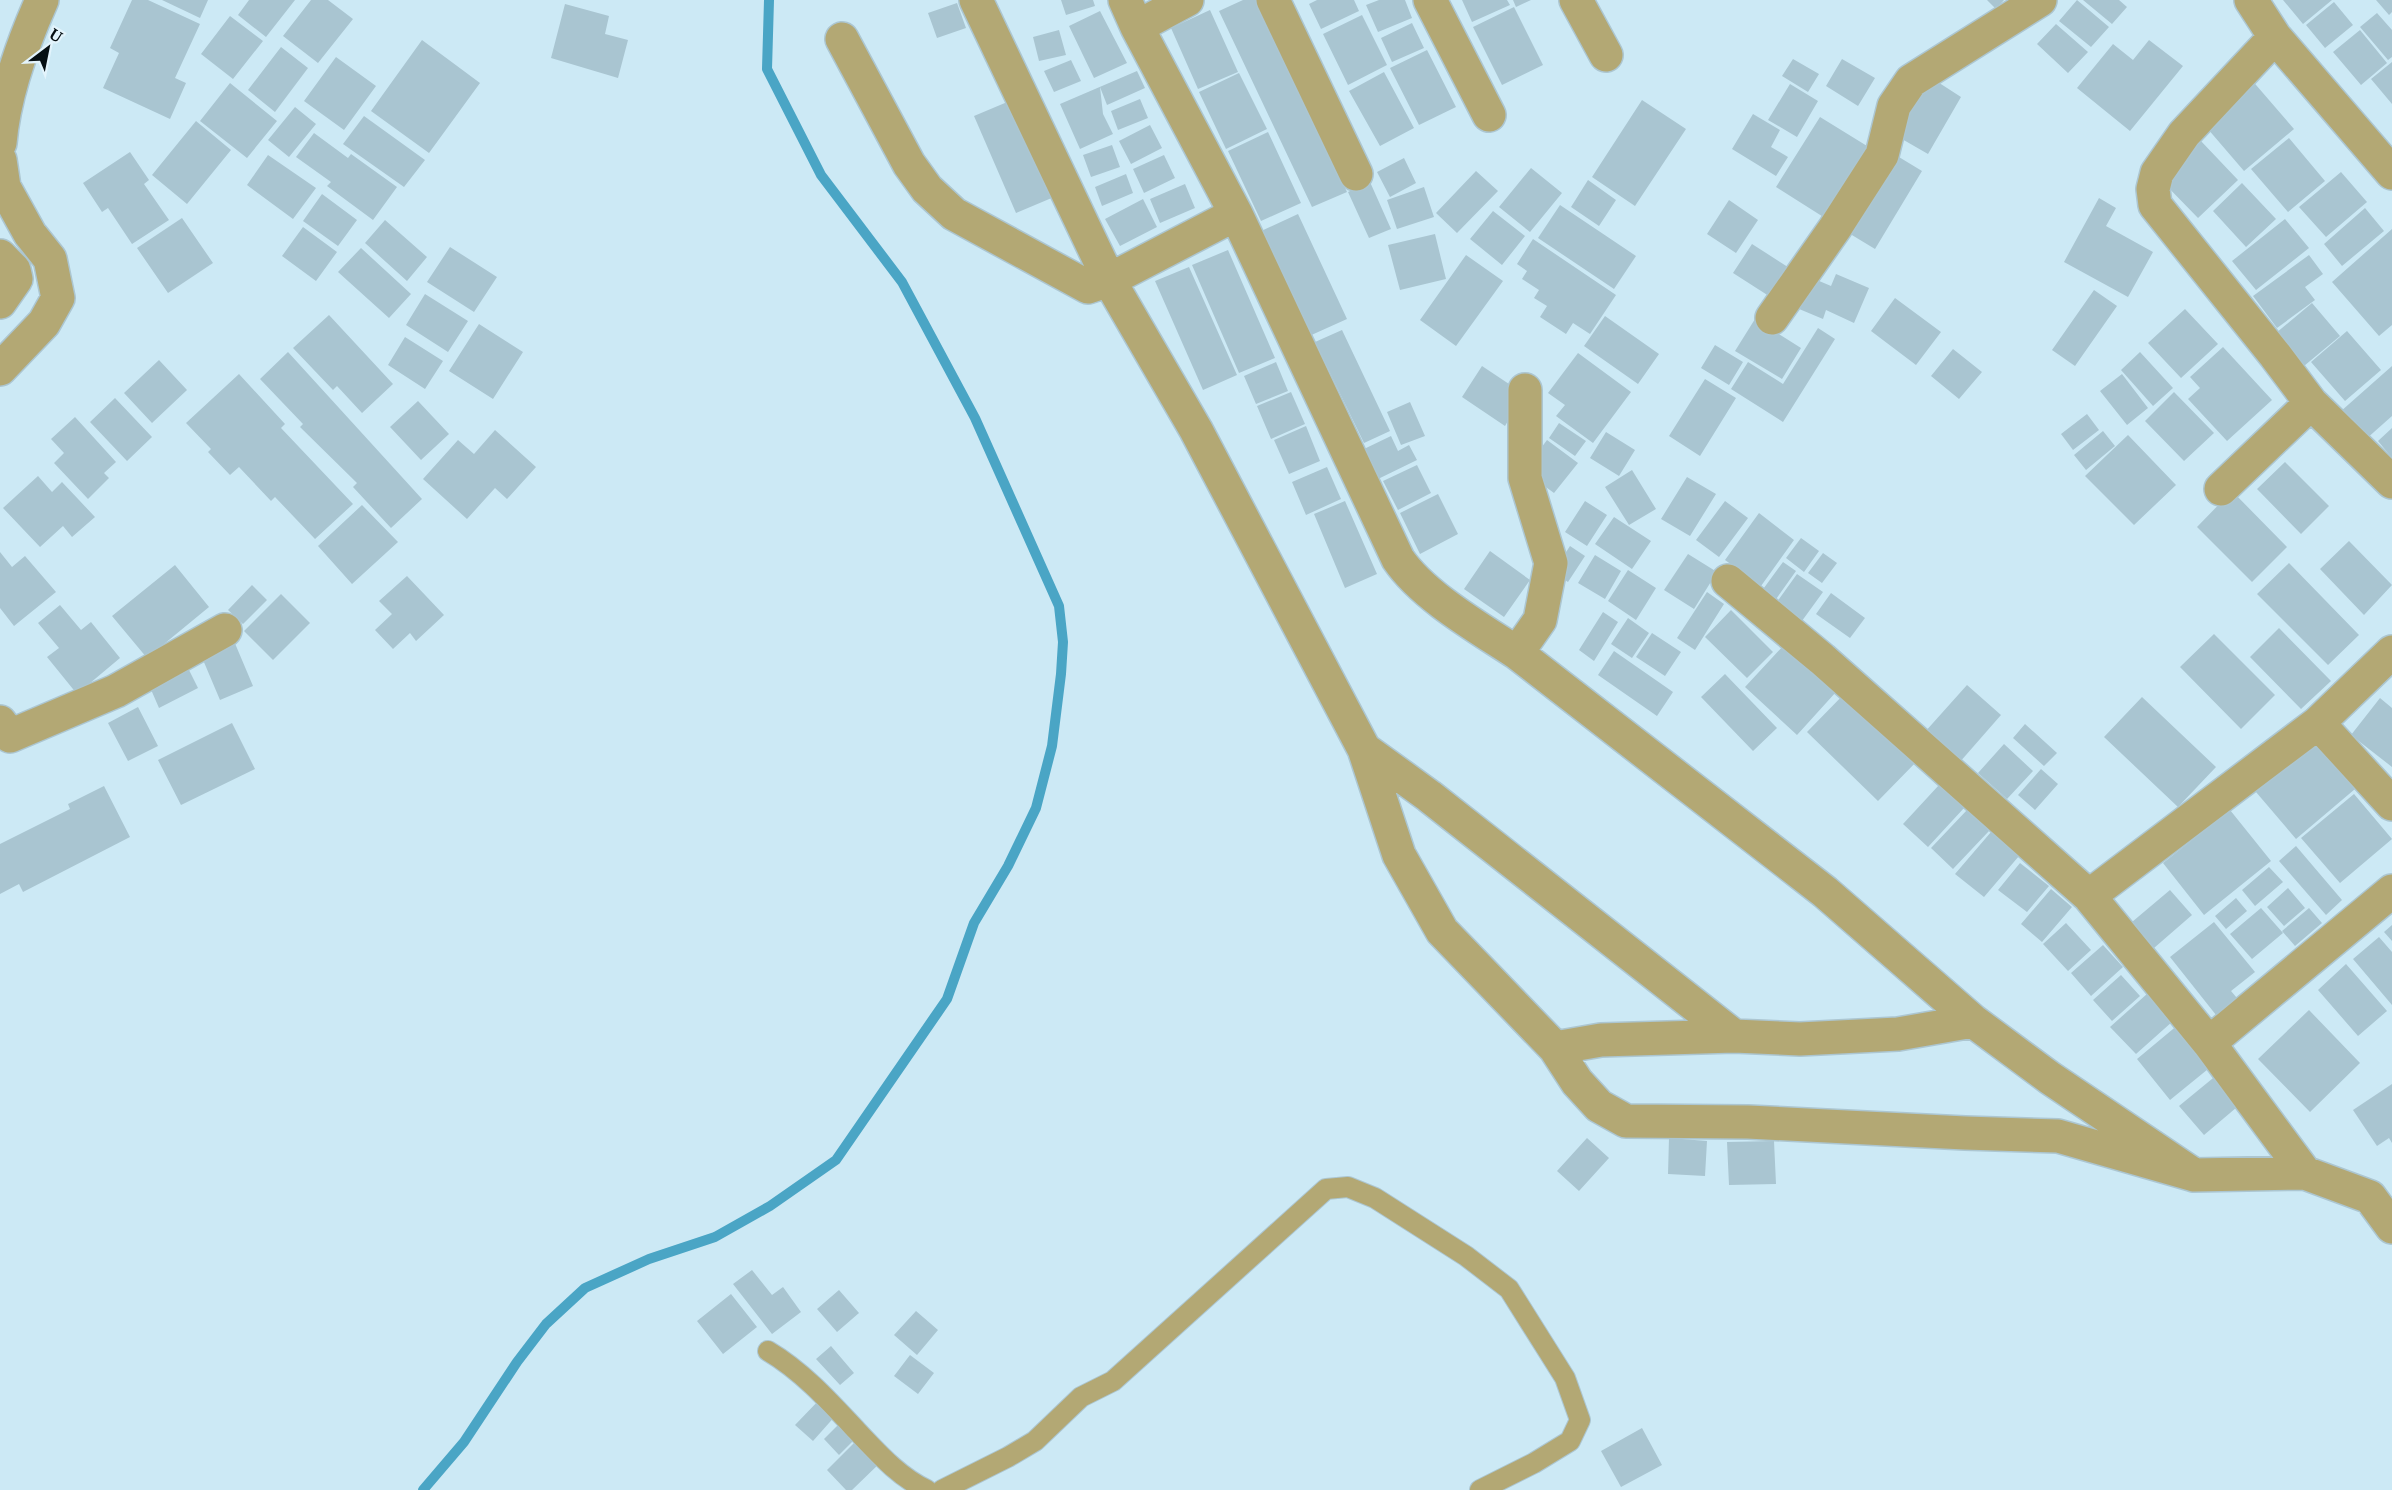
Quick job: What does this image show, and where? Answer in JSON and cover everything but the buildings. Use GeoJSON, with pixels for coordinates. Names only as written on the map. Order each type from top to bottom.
{"type":"FeatureCollection","features":[{"type":"Feature","properties":{"kind":"street"},"geometry":{"type":"LineString","coordinates":[[0,143],[2,122],[24,39],[42,0]]}},
{"type":"Feature","properties":{"kind":"street"},"geometry":{"type":"LineString","coordinates":[[976,0],[1109,280],[1196,430],[1364,749],[1399,855],[1442,931],[1555,1048],[1577,1082],[1599,1106],[1626,1121],[1748,1122],[2058,1136],[2194,1175],[2305,1173],[2381,1188],[2392,1227]]}},
{"type":"Feature","properties":{"kind":"street"},"geometry":{"type":"LineString","coordinates":[[1187,0],[1131,13],[1236,214],[1398,560],[1407,572],[1462,617],[1517,653],[1825,892],[1973,1021],[2050,1078],[2194,1175]]}},
{"type":"Feature","properties":{"kind":"street"},"geometry":{"type":"LineString","coordinates":[[1273,0],[1356,174]]}},
{"type":"Feature","properties":{"kind":"street"},"geometry":{"type":"LineString","coordinates":[[1430,0],[1489,115]]}},
{"type":"Feature","properties":{"kind":"street"},"geometry":{"type":"LineString","coordinates":[[1576,0],[1606,55]]}},
{"type":"Feature","properties":{"kind":"street"},"geometry":{"type":"LineString","coordinates":[[1772,318],[1835,228],[1881,154],[1894,106],[1911,81],[2040,0]]}},
{"type":"Feature","properties":{"kind":"street"},"geometry":{"type":"LineString","coordinates":[[2252,0],[2275,37],[2392,173]]}},
{"type":"Feature","properties":{"kind":"street"},"geometry":{"type":"LineString","coordinates":[[2275,37],[2184,134],[2157,173],[2153,189],[2155,205],[2311,403],[2392,482]]}},
{"type":"Feature","properties":{"kind":"street"},"geometry":{"type":"LineString","coordinates":[[842,39],[909,164],[927,189],[954,214],[1088,287],[1109,280],[1236,214]]}},
{"type":"Feature","properties":{"kind":"street"},"geometry":{"type":"LineString","coordinates":[[0,160],[4,187],[30,234],[50,260],[58,298],[44,322],[0,369]]}},
{"type":"Feature","properties":{"kind":"street"},"geometry":{"type":"LineString","coordinates":[[0,256],[14,270],[16,279],[0,302]]}},
{"type":"Feature","properties":{"kind":"street"},"geometry":{"type":"LineString","coordinates":[[1517,653],[1540,620],[1551,563],[1525,478],[1525,390]]}},
{"type":"Feature","properties":{"kind":"street"},"geometry":{"type":"LineString","coordinates":[[2221,489],[2311,403]]}},
{"type":"Feature","properties":{"kind":"street"},"geometry":{"type":"LineString","coordinates":[[1728,581],[1822,659],[2089,896],[2209,1043],[2305,1173]]}},
{"type":"Feature","properties":{"kind":"street"},"geometry":{"type":"LineString","coordinates":[[3,733],[116,691],[225,630]]}},
{"type":"Feature","properties":{"kind":"street"},"geometry":{"type":"LineString","coordinates":[[2089,896],[2318,723],[2392,652]]}},
{"type":"Feature","properties":{"kind":"street"},"geometry":{"type":"LineString","coordinates":[[2318,723],[2392,804]]}},
{"type":"Feature","properties":{"kind":"street"},"geometry":{"type":"LineString","coordinates":[[1364,749],[1429,796],[1734,1036]]}},
{"type":"Feature","properties":{"kind":"street"},"geometry":{"type":"LineString","coordinates":[[2209,1043],[2392,891]]}},
{"type":"Feature","properties":{"kind":"street"},"geometry":{"type":"LineString","coordinates":[[1555,1048],[1601,1040],[1734,1036],[1800,1039],[1898,1034],[1973,1021]]}},
{"type":"Feature","properties":{"kind":"lane"},"geometry":{"type":"LineString","coordinates":[[942,1490],[1008,1457],[1035,1440],[1080,1397],[1113,1381],[1326,1189],[1348,1187],[1375,1198],[1466,1256],[1509,1289],[1565,1378],[1580,1420],[1570,1442],[1480,1490]]}},
{"type":"Feature","properties":{"kind":"lane"},"geometry":{"type":"LineString","coordinates":[[768,1351],[785,1361],[836,1409],[881,1457],[914,1484],[927,1490]]}},
{"type":"Feature","properties":{"kind":"waterway"},"geometry":{"type":"LineString","coordinates":[[423,1490],[464,1442],[517,1362],[546,1324],[585,1288],[649,1259],[715,1237],[770,1206],[836,1160],[947,999],[974,923],[1008,866],[1036,808],[1052,746],[1063,642],[1059,606],[975,418],[902,282],[821,175],[767,69],[769,0]]}}]}
